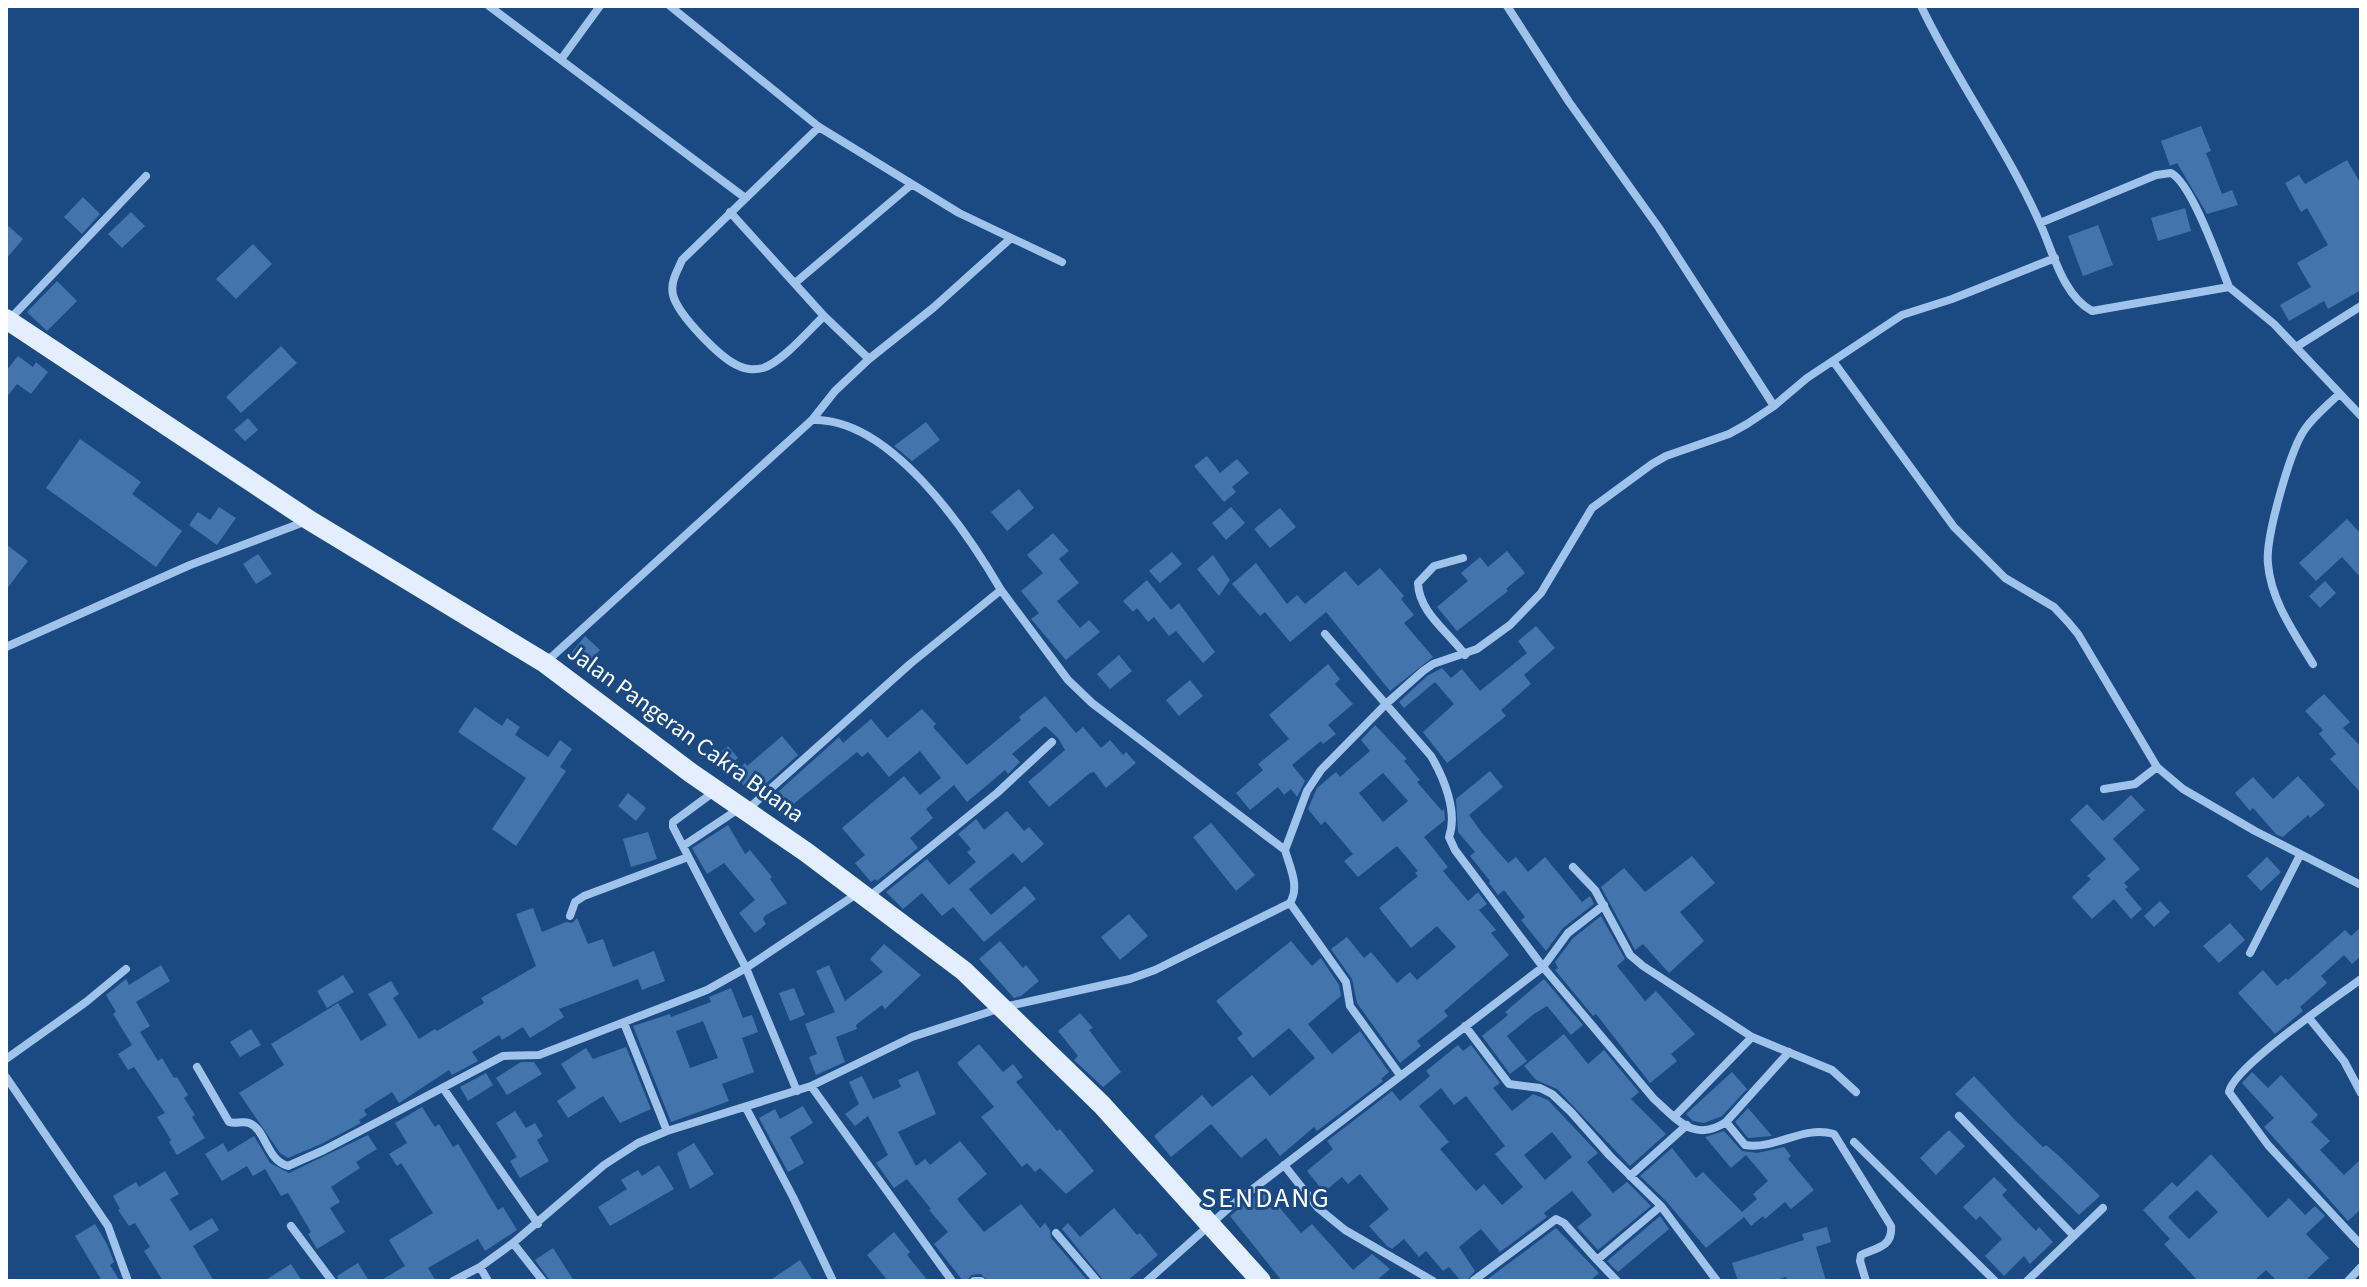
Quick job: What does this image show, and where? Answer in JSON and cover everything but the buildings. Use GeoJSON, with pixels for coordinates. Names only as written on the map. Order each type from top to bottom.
{"type":"FeatureCollection","features":[{"type":"Feature","properties":{"kind":"main road","name":"Jalan Pangeran Cakra Buana"},"geometry":{"type":"LineString","coordinates":[[7,320],[309,520],[545,663],[964,971],[1102,1105],[1261,1281]]}},
{"type":"Feature","properties":{"kind":"street"},"geometry":{"type":"LineString","coordinates":[[489,6],[744,197]]}},
{"type":"Feature","properties":{"kind":"street"},"geometry":{"type":"LineString","coordinates":[[562,58],[600,6]]}},
{"type":"Feature","properties":{"kind":"street"},"geometry":{"type":"LineString","coordinates":[[670,6],[819,127],[959,213],[1062,262]]}},
{"type":"Feature","properties":{"kind":"street"},"geometry":{"type":"LineString","coordinates":[[1507,6],[1569,102],[1659,228],[1774,406]]}},
{"type":"Feature","properties":{"kind":"street"},"geometry":{"type":"LineString","coordinates":[[1921,6],[2040,223],[2071,292],[2082,305],[2092,311],[2229,287]]}},
{"type":"Feature","properties":{"kind":"street"},"geometry":{"type":"LineString","coordinates":[[819,127],[682,260],[673,281],[677,303],[694,328],[736,366],[750,370],[764,368],[774,362],[824,316]]}},
{"type":"Feature","properties":{"kind":"street"},"geometry":{"type":"LineString","coordinates":[[2040,223],[2156,175],[2171,173],[2180,180],[2198,212],[2229,287],[2246,298],[2361,416]]}},
{"type":"Feature","properties":{"kind":"street"},"geometry":{"type":"LineString","coordinates":[[7,320],[146,176]]}},
{"type":"Feature","properties":{"kind":"street"},"geometry":{"type":"LineString","coordinates":[[795,283],[912,184]]}},
{"type":"Feature","properties":{"kind":"street"},"geometry":{"type":"LineString","coordinates":[[730,212],[824,316],[869,359]]}},
{"type":"Feature","properties":{"kind":"street"},"geometry":{"type":"LineString","coordinates":[[545,663],[812,420],[835,391],[869,359],[933,308],[1011,238]]}},
{"type":"Feature","properties":{"kind":"street"},"geometry":{"type":"LineString","coordinates":[[1285,850],[1307,791],[1321,770],[1387,703],[1433,664],[1465,655],[1499,634],[1541,593],[1584,519],[1603,499],[1666,456],[1729,434],[1774,406],[1833,361],[1902,315],[1952,299],[2055,258]]}},
{"type":"Feature","properties":{"kind":"street"},"geometry":{"type":"LineString","coordinates":[[2296,347],[2361,306]]}},
{"type":"Feature","properties":{"kind":"street"},"geometry":{"type":"LineString","coordinates":[[1833,361],[1954,527],[2005,578],[2054,607],[2073,628],[2157,767],[2183,789],[2300,855],[2361,885]]}},
{"type":"Feature","properties":{"kind":"street"},"geometry":{"type":"LineString","coordinates":[[2313,664],[2282,613],[2268,565],[2269,543],[2283,486],[2305,428],[2339,394]]}},
{"type":"Feature","properties":{"kind":"street"},"geometry":{"type":"LineString","coordinates":[[453,1281],[480,1267],[538,1224],[622,1152],[667,1131],[811,1086],[912,1037],[1004,1007],[1130,979],[1155,970],[1290,903],[1295,895],[1295,882],[1285,850],[1092,703],[1068,680],[1001,590],[963,529],[920,480],[890,453],[857,430],[827,419],[812,420]]}},
{"type":"Feature","properties":{"kind":"street"},"geometry":{"type":"LineString","coordinates":[[6,647],[190,565],[309,520]]}},
{"type":"Feature","properties":{"kind":"street"},"geometry":{"type":"LineString","coordinates":[[1463,558],[1434,566],[1418,583],[1419,595],[1427,609],[1465,655]]}},
{"type":"Feature","properties":{"kind":"street"},"geometry":{"type":"LineString","coordinates":[[683,846],[743,809],[910,664],[1001,590]]}},
{"type":"Feature","properties":{"kind":"street"},"geometry":{"type":"LineString","coordinates":[[1325,634],[1387,703],[1439,769],[1453,819],[1449,837],[1455,850],[1543,967],[1654,1099],[1687,1125],[1702,1132],[1712,1131],[1726,1122],[1789,1052]]}},
{"type":"Feature","properties":{"kind":"street"},"geometry":{"type":"LineString","coordinates":[[197,1067],[229,1122],[247,1122],[256,1128],[276,1159],[288,1166],[503,1056],[539,1055],[707,990],[863,896],[997,793],[1052,742]]}},
{"type":"Feature","properties":{"kind":"street"},"geometry":{"type":"LineString","coordinates":[[2104,789],[2135,784],[2157,767]]}},
{"type":"Feature","properties":{"kind":"street"},"geometry":{"type":"LineString","coordinates":[[716,790],[673,822],[746,968],[797,1091]]}},
{"type":"Feature","properties":{"kind":"street"},"geometry":{"type":"LineString","coordinates":[[2250,953],[2300,855]]}},
{"type":"Feature","properties":{"kind":"street"},"geometry":{"type":"LineString","coordinates":[[570,916],[575,902],[584,896],[688,857]]}},
{"type":"Feature","properties":{"kind":"street"},"geometry":{"type":"LineString","coordinates":[[1573,867],[1595,890],[1630,955],[1752,1037],[1832,1070],[1856,1092]]}},
{"type":"Feature","properties":{"kind":"street"},"geometry":{"type":"LineString","coordinates":[[1290,903],[1346,982],[1350,1006],[1400,1075]]}},
{"type":"Feature","properties":{"kind":"street"},"geometry":{"type":"LineString","coordinates":[[1147,1281],[1210,1223],[1543,967],[1568,933],[1604,905]]}},
{"type":"Feature","properties":{"kind":"street"},"geometry":{"type":"LineString","coordinates":[[6,1059],[126,969]]}},
{"type":"Feature","properties":{"kind":"street"},"geometry":{"type":"LineString","coordinates":[[2361,979],[2261,1054],[2233,1082],[2229,1092],[2268,1145],[2361,1245]]}},
{"type":"Feature","properties":{"kind":"street"},"geometry":{"type":"LineString","coordinates":[[2309,1018],[2344,1061],[2361,1093]]}},
{"type":"Feature","properties":{"kind":"street"},"geometry":{"type":"LineString","coordinates":[[624,1023],[667,1131]]}},
{"type":"Feature","properties":{"kind":"street"},"geometry":{"type":"LineString","coordinates":[[1465,1026],[1502,1077],[1514,1086],[1540,1088],[1552,1094],[1661,1206],[1717,1281]]}},
{"type":"Feature","properties":{"kind":"street"},"geometry":{"type":"LineString","coordinates":[[1674,1117],[1752,1037]]}},
{"type":"Feature","properties":{"kind":"street"},"geometry":{"type":"LineString","coordinates":[[6,1077],[108,1226],[128,1281]]}},
{"type":"Feature","properties":{"kind":"street"},"geometry":{"type":"LineString","coordinates":[[811,1086],[952,1281]]}},
{"type":"Feature","properties":{"kind":"street"},"geometry":{"type":"LineString","coordinates":[[443,1088],[538,1224]]}},
{"type":"Feature","properties":{"kind":"street"},"geometry":{"type":"LineString","coordinates":[[746,1108],[833,1281]]}},
{"type":"Feature","properties":{"kind":"street"},"geometry":{"type":"LineString","coordinates":[[1959,1116],[2074,1236]]}},
{"type":"Feature","properties":{"kind":"street"},"geometry":{"type":"LineString","coordinates":[[1726,1122],[1745,1145],[1757,1147],[1810,1131],[1834,1134],[1891,1226],[1889,1243],[1861,1255],[1866,1281]]}},
{"type":"Feature","properties":{"kind":"street"},"geometry":{"type":"LineString","coordinates":[[1630,1176],[1687,1125]]}},
{"type":"Feature","properties":{"kind":"street"},"geometry":{"type":"LineString","coordinates":[[1854,1142],[1995,1281]]}},
{"type":"Feature","properties":{"kind":"street"},"geometry":{"type":"LineString","coordinates":[[1284,1165],[1318,1208],[1345,1230],[1433,1281]]}},
{"type":"Feature","properties":{"kind":"street"},"geometry":{"type":"LineString","coordinates":[[1597,1260],[1661,1206]]}},
{"type":"Feature","properties":{"kind":"street"},"geometry":{"type":"LineString","coordinates":[[2027,1281],[2103,1208]]}},
{"type":"Feature","properties":{"kind":"street"},"geometry":{"type":"LineString","coordinates":[[1473,1281],[1556,1219],[1564,1223],[1617,1281]]}},
{"type":"Feature","properties":{"kind":"street"},"geometry":{"type":"LineString","coordinates":[[291,1226],[332,1281]]}},
{"type":"Feature","properties":{"kind":"street"},"geometry":{"type":"LineString","coordinates":[[1056,1233],[1097,1281]]}},
{"type":"Feature","properties":{"kind":"street"},"geometry":{"type":"LineString","coordinates":[[513,1243],[543,1281]]}},
{"type":"Feature","properties":{"kind":"street"},"geometry":{"type":"LineString","coordinates":[[480,1267],[488,1281]]}},
{"type":"Feature","properties":{"kind":"street"},"geometry":{"type":"LineString","coordinates":[[2348,1281],[2361,1267]]}},
{"type":"Feature","properties":{"kind":"street"},"geometry":{"type":"LineString","coordinates":[[974,1281],[981,1281]]}},
{"type":"Feature","properties":{"kind":"district","name":"SENDANG"},"geometry":{"type":"Point","coordinates":[1266,1197]}}]}
